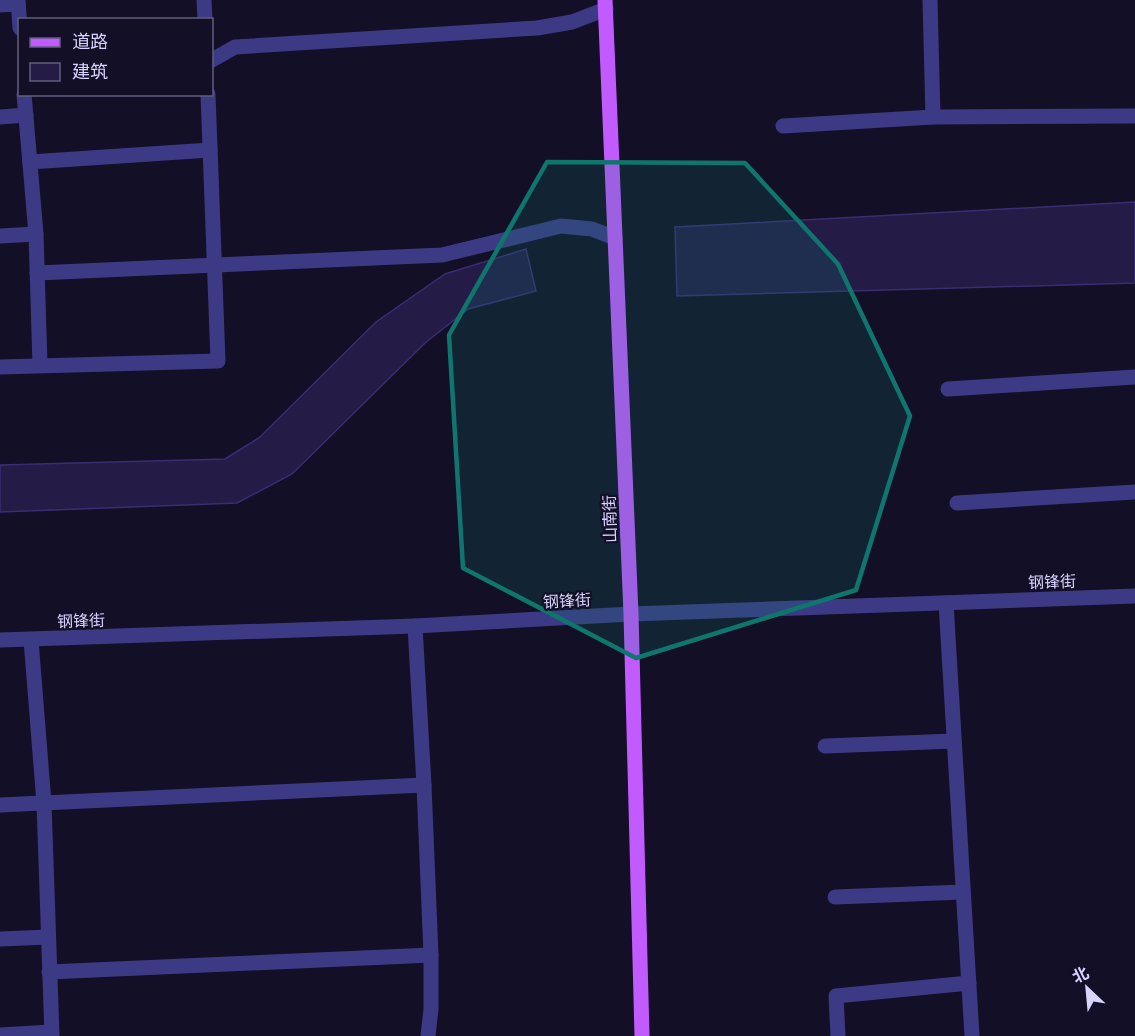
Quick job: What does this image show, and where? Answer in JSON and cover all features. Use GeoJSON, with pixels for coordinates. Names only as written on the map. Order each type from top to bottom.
{"type":"FeatureCollection","features":[{"type":"Feature","properties":{"kind":"main road","name":"山南街"},"geometry":{"type":"LineString","coordinates":[[605,4],[631,614],[642,1036]]}},
{"type":"Feature","properties":{"kind":"street"},"geometry":{"type":"LineString","coordinates":[[204,0],[205,18]]}},
{"type":"Feature","properties":{"kind":"street"},"geometry":{"type":"LineString","coordinates":[[930,0],[933,117]]}},
{"type":"Feature","properties":{"kind":"street"},"geometry":{"type":"LineString","coordinates":[[0,5],[18,2],[19,18]]}},
{"type":"Feature","properties":{"kind":"street"},"geometry":{"type":"LineString","coordinates":[[213,59],[235,47],[537,28],[572,22],[605,4]]}},
{"type":"Feature","properties":{"kind":"street"},"geometry":{"type":"LineString","coordinates":[[24,96],[36,234],[40,365]]}},
{"type":"Feature","properties":{"kind":"street"},"geometry":{"type":"LineString","coordinates":[[0,367],[218,361],[208,96]]}},
{"type":"Feature","properties":{"kind":"street"},"geometry":{"type":"LineString","coordinates":[[0,117],[26,116]]}},
{"type":"Feature","properties":{"kind":"street"},"geometry":{"type":"LineString","coordinates":[[783,126],[933,117],[1135,116]]}},
{"type":"Feature","properties":{"kind":"street"},"geometry":{"type":"LineString","coordinates":[[30,162],[210,150]]}},
{"type":"Feature","properties":{"kind":"street"},"geometry":{"type":"LineString","coordinates":[[37,273],[214,267],[442,255],[561,226],[592,229],[615,238]]}},
{"type":"Feature","properties":{"kind":"street"},"geometry":{"type":"LineString","coordinates":[[0,236],[36,234]]}},
{"type":"Feature","properties":{"kind":"street"},"geometry":{"type":"LineString","coordinates":[[948,389],[1135,377]]}},
{"type":"Feature","properties":{"kind":"street"},"geometry":{"type":"LineString","coordinates":[[957,503],[1135,492]]}},
{"type":"Feature","properties":{"kind":"street","name":"钢锋街"},"geometry":{"type":"LineString","coordinates":[[0,640],[415,626],[631,614],[1135,596]]}},
{"type":"Feature","properties":{"kind":"street"},"geometry":{"type":"LineString","coordinates":[[946,603],[972,1036]]}},
{"type":"Feature","properties":{"kind":"street"},"geometry":{"type":"LineString","coordinates":[[415,626],[431,955],[428,1036]]}},
{"type":"Feature","properties":{"kind":"street"},"geometry":{"type":"LineString","coordinates":[[0,1035],[51,1034],[44,803],[31,640]]}},
{"type":"Feature","properties":{"kind":"street"},"geometry":{"type":"LineString","coordinates":[[825,747],[954,741]]}},
{"type":"Feature","properties":{"kind":"street"},"geometry":{"type":"LineString","coordinates":[[0,805],[424,785]]}},
{"type":"Feature","properties":{"kind":"street"},"geometry":{"type":"LineString","coordinates":[[835,897],[963,892]]}},
{"type":"Feature","properties":{"kind":"street"},"geometry":{"type":"LineString","coordinates":[[0,939],[48,937]]}},
{"type":"Feature","properties":{"kind":"street"},"geometry":{"type":"LineString","coordinates":[[49,972],[431,955]]}},
{"type":"Feature","properties":{"kind":"street"},"geometry":{"type":"LineString","coordinates":[[838,1036],[836,996],[969,983]]}},
{"type":"Feature","properties":{"kind":"highlighted area"},"geometry":{"type":"Polygon","coordinates":[[[547,162],[745,163],[838,264],[910,416],[856,590],[636,658],[463,568],[449,335],[547,162]]]}},
{"type":"Feature","properties":{"kind":"building"},"geometry":{"type":"Polygon","coordinates":[[[1135,202],[1135,283],[677,296],[675,227],[1135,202]]]}},
{"type":"Feature","properties":{"kind":"building"},"geometry":{"type":"Polygon","coordinates":[[[526,249],[536,291],[468,309],[425,343],[292,474],[237,503],[0,512],[0,465],[225,459],[260,437],[376,322],[445,274],[526,249]]]}}]}
